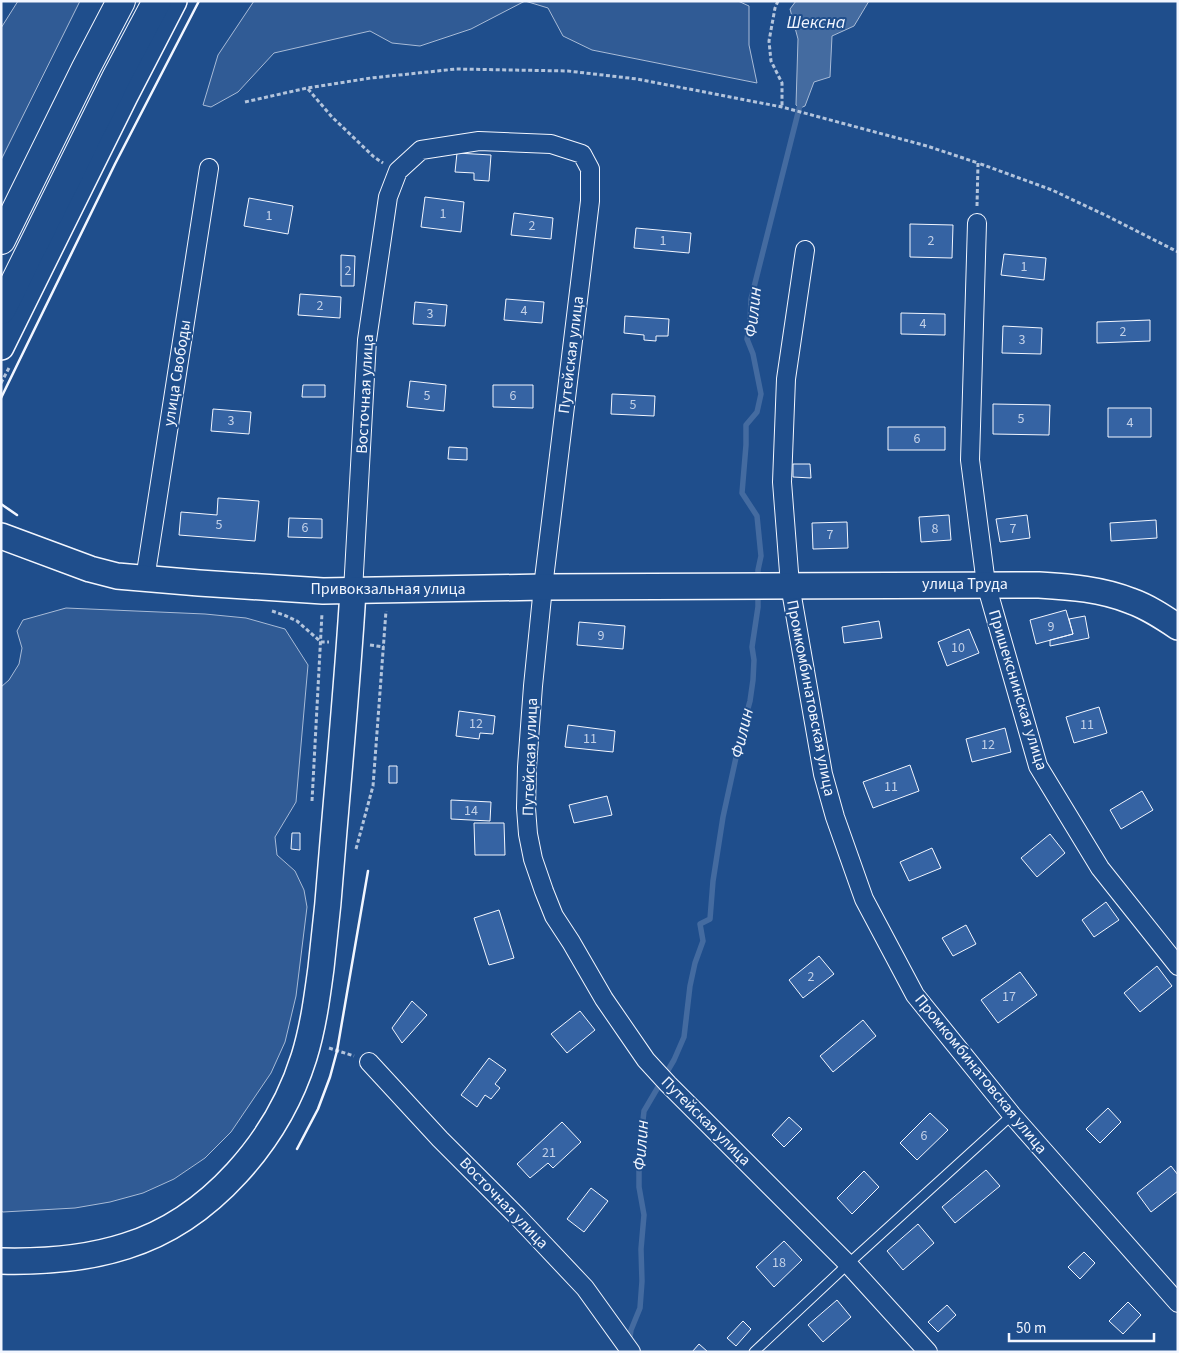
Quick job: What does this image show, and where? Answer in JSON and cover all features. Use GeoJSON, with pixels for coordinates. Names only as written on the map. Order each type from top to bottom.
{"type":"FeatureCollection","features":[{"type":"Feature","properties":{"kind":"highway"},"geometry":{"type":"LineString","coordinates":[[1,240],[121,1]]}},
{"type":"Feature","properties":{"kind":"highway"},"geometry":{"type":"LineString","coordinates":[[1,310],[117,76],[157,1]]}},
{"type":"Feature","properties":{"kind":"street"},"geometry":{"type":"LineString","coordinates":[[1,347],[174,1]]}},
{"type":"Feature","properties":{"kind":"street","name":"Путейская улица"},"geometry":{"type":"LineString","coordinates":[[398,171],[421,150],[479,141],[551,144],[582,154],[590,169],[590,201],[543,587],[533,686],[526,783],[528,834],[533,859],[554,916],[604,999],[646,1060],[848,1264],[928,1352]]}},
{"type":"Feature","properties":{"kind":"street","name":"улица Свободы"},"geometry":{"type":"LineString","coordinates":[[144,579],[209,168]]}},
{"type":"Feature","properties":{"kind":"street","name":"Восточная улица"},"geometry":{"type":"LineString","coordinates":[[353,591],[367,340],[388,197],[398,171]]}},
{"type":"Feature","properties":{"kind":"street","name":"Пришекснинская улица"},"geometry":{"type":"LineString","coordinates":[[977,223],[970,460],[986,584],[1038,766],[1100,868],[1178,966]]}},
{"type":"Feature","properties":{"kind":"street","name":"Промкомбинатовская улица"},"geometry":{"type":"LineString","coordinates":[[805,250],[786,379],[779,585],[822,774],[864,899],[915,995],[1012,1115],[1178,1303]]}},
{"type":"Feature","properties":{"kind":"street"},"geometry":{"type":"LineString","coordinates":[[1,525],[38,550]]}},
{"type":"Feature","properties":{"kind":"street"},"geometry":{"type":"LineString","coordinates":[[1,536],[38,550]]}},
{"type":"Feature","properties":{"kind":"street","name":"Привокзальная улица"},"geometry":{"type":"LineString","coordinates":[[38,550],[90,569],[117,576],[323,591],[742,586]]}},
{"type":"Feature","properties":{"kind":"street","name":"улица Труда"},"geometry":{"type":"LineString","coordinates":[[742,586],[1039,584],[1076,587],[1095,590],[1130,600],[1178,627]]}},
{"type":"Feature","properties":{"kind":"street"},"geometry":{"type":"LineString","coordinates":[[1,1261],[60,1259],[108,1251],[128,1246],[188,1217],[214,1196],[248,1162],[284,1105],[304,1058],[313,1024],[318,990],[327,912],[353,591]]}},
{"type":"Feature","properties":{"kind":"street","name":"Восточная улица"},"geometry":{"type":"LineString","coordinates":[[368,1062],[585,1288],[631,1352]]}},
{"type":"Feature","properties":{"kind":"lane"},"geometry":{"type":"LineString","coordinates":[[754,1352],[1012,1115]]}},
{"type":"Feature","properties":{"kind":"path"},"geometry":{"type":"LineString","coordinates":[[778,1],[769,41],[771,61],[782,83],[782,107]]}},
{"type":"Feature","properties":{"kind":"path"},"geometry":{"type":"LineString","coordinates":[[245,102],[307,88],[371,78],[456,69],[568,71],[637,80],[782,107],[927,146],[1052,190],[1178,252]]}},
{"type":"Feature","properties":{"kind":"path"},"geometry":{"type":"LineString","coordinates":[[307,88],[332,117],[374,157],[398,171]]}},
{"type":"Feature","properties":{"kind":"path"},"geometry":{"type":"LineString","coordinates":[[977,223],[978,163]]}},
{"type":"Feature","properties":{"kind":"path"},"geometry":{"type":"LineString","coordinates":[[312,808],[322,624]]}},
{"type":"Feature","properties":{"kind":"path"},"geometry":{"type":"LineString","coordinates":[[356,851],[373,786],[386,627]]}},
{"type":"Feature","properties":{"kind":"path"},"geometry":{"type":"LineString","coordinates":[[327,1047],[368,1062]]}},
{"type":"Feature","properties":{"kind":"shaded area"},"geometry":{"type":"Polygon","coordinates":[[[18,1],[80,1],[1,160],[1,28],[18,1]]]}},
{"type":"Feature","properties":{"kind":"shaded area"},"geometry":{"type":"Polygon","coordinates":[[[254,1],[525,1],[471,29],[420,46],[392,43],[370,31],[274,53],[238,92],[211,107],[203,105],[218,55],[254,1]]]}},
{"type":"Feature","properties":{"kind":"shaded area"},"geometry":{"type":"Polygon","coordinates":[[[525,1],[738,1],[749,6],[749,45],[757,83],[592,50],[563,36],[548,8],[525,1]]]}},
{"type":"Feature","properties":{"kind":"shaded area"},"geometry":{"type":"Polygon","coordinates":[[[66,608],[205,614],[246,618],[285,629],[308,665],[296,802],[275,837],[277,855],[295,871],[304,890],[307,907],[296,996],[285,1042],[271,1073],[231,1132],[205,1158],[174,1179],[143,1193],[110,1202],[75,1208],[3,1212],[1,1211],[1,687],[9,680],[19,664],[22,648],[17,631],[23,620],[66,608]]]}},
{"type":"Feature","properties":{"kind":"water","name":"Шексна"},"geometry":{"type":"Polygon","coordinates":[[[796,1],[869,1],[854,26],[832,36],[830,77],[814,82],[805,106],[800,108],[796,105],[798,39],[790,9],[796,1]]]}},
{"type":"Feature","properties":{"kind":"building"},"geometry":{"type":"Polygon","coordinates":[[[457,153],[491,155],[489,181],[474,180],[474,173],[455,172],[457,153]]]}},
{"type":"Feature","properties":{"kind":"building"},"geometry":{"type":"Polygon","coordinates":[[[425,197],[464,202],[461,232],[421,227],[425,197]]]}},
{"type":"Feature","properties":{"kind":"building"},"geometry":{"type":"Polygon","coordinates":[[[249,198],[293,206],[288,234],[244,226],[249,198]]]}},
{"type":"Feature","properties":{"kind":"building"},"geometry":{"type":"Polygon","coordinates":[[[514,213],[553,218],[551,239],[511,235],[514,213]]]}},
{"type":"Feature","properties":{"kind":"building"},"geometry":{"type":"Polygon","coordinates":[[[910,224],[953,225],[952,258],[910,257],[910,224]]]}},
{"type":"Feature","properties":{"kind":"building"},"geometry":{"type":"Polygon","coordinates":[[[636,228],[691,233],[689,253],[634,248],[636,228]]]}},
{"type":"Feature","properties":{"kind":"building"},"geometry":{"type":"Polygon","coordinates":[[[1004,254],[1046,258],[1044,280],[1001,275],[1004,254]]]}},
{"type":"Feature","properties":{"kind":"building"},"geometry":{"type":"Polygon","coordinates":[[[341,255],[355,256],[354,286],[341,286],[341,255]]]}},
{"type":"Feature","properties":{"kind":"building"},"geometry":{"type":"Polygon","coordinates":[[[300,294],[341,297],[340,318],[298,315],[300,294]]]}},
{"type":"Feature","properties":{"kind":"building"},"geometry":{"type":"Polygon","coordinates":[[[506,299],[544,302],[542,323],[504,320],[506,299]]]}},
{"type":"Feature","properties":{"kind":"building"},"geometry":{"type":"Polygon","coordinates":[[[415,302],[447,305],[445,326],[413,324],[415,302]]]}},
{"type":"Feature","properties":{"kind":"building"},"geometry":{"type":"Polygon","coordinates":[[[901,313],[945,314],[945,335],[901,334],[901,313]]]}},
{"type":"Feature","properties":{"kind":"building"},"geometry":{"type":"Polygon","coordinates":[[[625,316],[669,319],[668,336],[656,336],[656,341],[644,340],[644,335],[624,333],[625,316]]]}},
{"type":"Feature","properties":{"kind":"building"},"geometry":{"type":"Polygon","coordinates":[[[1150,320],[1150,341],[1097,343],[1097,322],[1150,320]]]}},
{"type":"Feature","properties":{"kind":"building"},"geometry":{"type":"Polygon","coordinates":[[[1003,326],[1042,328],[1041,354],[1002,353],[1003,326]]]}},
{"type":"Feature","properties":{"kind":"building"},"geometry":{"type":"Polygon","coordinates":[[[410,381],[446,385],[444,411],[407,407],[410,381]]]}},
{"type":"Feature","properties":{"kind":"building"},"geometry":{"type":"Polygon","coordinates":[[[303,385],[325,385],[325,397],[302,397],[303,385]]]}},
{"type":"Feature","properties":{"kind":"building"},"geometry":{"type":"Polygon","coordinates":[[[493,385],[533,385],[533,408],[493,407],[493,385]]]}},
{"type":"Feature","properties":{"kind":"building"},"geometry":{"type":"Polygon","coordinates":[[[612,394],[655,396],[654,416],[611,414],[612,394]]]}},
{"type":"Feature","properties":{"kind":"building"},"geometry":{"type":"Polygon","coordinates":[[[993,404],[1050,405],[1049,435],[993,434],[993,404]]]}},
{"type":"Feature","properties":{"kind":"building"},"geometry":{"type":"Polygon","coordinates":[[[1108,408],[1151,408],[1151,437],[1108,437],[1108,408]]]}},
{"type":"Feature","properties":{"kind":"building"},"geometry":{"type":"Polygon","coordinates":[[[213,409],[251,412],[249,434],[211,431],[213,409]]]}},
{"type":"Feature","properties":{"kind":"building"},"geometry":{"type":"Polygon","coordinates":[[[888,427],[945,427],[945,450],[888,450],[888,427]]]}},
{"type":"Feature","properties":{"kind":"building"},"geometry":{"type":"Polygon","coordinates":[[[449,447],[467,448],[467,460],[448,459],[449,447]]]}},
{"type":"Feature","properties":{"kind":"building"},"geometry":{"type":"Polygon","coordinates":[[[793,464],[810,464],[811,478],[793,477],[793,464]]]}},
{"type":"Feature","properties":{"kind":"building"},"geometry":{"type":"Polygon","coordinates":[[[218,498],[259,501],[255,541],[179,535],[181,512],[217,515],[218,498]]]}},
{"type":"Feature","properties":{"kind":"building"},"geometry":{"type":"Polygon","coordinates":[[[949,515],[951,540],[921,542],[919,517],[949,515]]]}},
{"type":"Feature","properties":{"kind":"building"},"geometry":{"type":"Polygon","coordinates":[[[1027,515],[1030,538],[1000,542],[996,519],[1027,515]]]}},
{"type":"Feature","properties":{"kind":"building"},"geometry":{"type":"Polygon","coordinates":[[[289,518],[322,519],[322,538],[288,537],[289,518]]]}},
{"type":"Feature","properties":{"kind":"building"},"geometry":{"type":"Polygon","coordinates":[[[1156,520],[1157,538],[1111,541],[1110,523],[1156,520]]]}},
{"type":"Feature","properties":{"kind":"building"},"geometry":{"type":"Polygon","coordinates":[[[847,522],[848,548],[813,549],[812,523],[847,522]]]}},
{"type":"Feature","properties":{"kind":"building"},"geometry":{"type":"Polygon","coordinates":[[[1066,610],[1073,634],[1036,644],[1030,620],[1066,610]]]}},
{"type":"Feature","properties":{"kind":"building"},"geometry":{"type":"Polygon","coordinates":[[[1085,616],[1089,638],[1050,646],[1050,640],[1073,634],[1069,619],[1085,616]]]}},
{"type":"Feature","properties":{"kind":"building"},"geometry":{"type":"Polygon","coordinates":[[[879,621],[882,638],[844,643],[842,627],[879,621]]]}},
{"type":"Feature","properties":{"kind":"building"},"geometry":{"type":"Polygon","coordinates":[[[579,622],[625,626],[623,649],[577,645],[579,622]]]}},
{"type":"Feature","properties":{"kind":"building"},"geometry":{"type":"Polygon","coordinates":[[[969,629],[979,653],[947,666],[938,642],[969,629]]]}},
{"type":"Feature","properties":{"kind":"building"},"geometry":{"type":"Polygon","coordinates":[[[1099,707],[1107,733],[1074,743],[1066,717],[1099,707]]]}},
{"type":"Feature","properties":{"kind":"building"},"geometry":{"type":"Polygon","coordinates":[[[459,711],[495,716],[493,734],[480,733],[479,739],[456,736],[459,711]]]}},
{"type":"Feature","properties":{"kind":"building"},"geometry":{"type":"Polygon","coordinates":[[[568,725],[615,731],[613,752],[565,747],[568,725]]]}},
{"type":"Feature","properties":{"kind":"building"},"geometry":{"type":"Polygon","coordinates":[[[1005,728],[1011,752],[972,762],[966,739],[1005,728]]]}},
{"type":"Feature","properties":{"kind":"building"},"geometry":{"type":"Polygon","coordinates":[[[910,765],[919,791],[873,808],[863,782],[910,765]]]}},
{"type":"Feature","properties":{"kind":"building"},"geometry":{"type":"Polygon","coordinates":[[[389,766],[397,766],[397,783],[389,783],[389,766]]]}},
{"type":"Feature","properties":{"kind":"building"},"geometry":{"type":"Polygon","coordinates":[[[1142,791],[1153,810],[1121,829],[1110,810],[1142,791]]]}},
{"type":"Feature","properties":{"kind":"building"},"geometry":{"type":"Polygon","coordinates":[[[607,796],[612,815],[574,823],[569,805],[607,796]]]}},
{"type":"Feature","properties":{"kind":"building"},"geometry":{"type":"Polygon","coordinates":[[[451,800],[491,802],[490,821],[451,819],[451,800]]]}},
{"type":"Feature","properties":{"kind":"building"},"geometry":{"type":"Polygon","coordinates":[[[474,823],[504,823],[505,855],[475,855],[474,823]]]}},
{"type":"Feature","properties":{"kind":"building"},"geometry":{"type":"Polygon","coordinates":[[[292,833],[300,833],[300,850],[291,849],[292,833]]]}},
{"type":"Feature","properties":{"kind":"building"},"geometry":{"type":"Polygon","coordinates":[[[1050,834],[1065,853],[1037,877],[1021,858],[1050,834]]]}},
{"type":"Feature","properties":{"kind":"building"},"geometry":{"type":"Polygon","coordinates":[[[932,848],[941,868],[909,881],[900,862],[932,848]]]}},
{"type":"Feature","properties":{"kind":"building"},"geometry":{"type":"Polygon","coordinates":[[[1106,902],[1119,920],[1094,937],[1082,920],[1106,902]]]}},
{"type":"Feature","properties":{"kind":"building"},"geometry":{"type":"Polygon","coordinates":[[[499,910],[514,958],[489,965],[474,918],[499,910]]]}},
{"type":"Feature","properties":{"kind":"building"},"geometry":{"type":"Polygon","coordinates":[[[966,925],[976,944],[953,956],[942,938],[966,925]]]}},
{"type":"Feature","properties":{"kind":"building"},"geometry":{"type":"Polygon","coordinates":[[[819,956],[834,974],[803,998],[789,980],[819,956]]]}},
{"type":"Feature","properties":{"kind":"building"},"geometry":{"type":"Polygon","coordinates":[[[1157,966],[1172,986],[1140,1012],[1124,993],[1157,966]]]}},
{"type":"Feature","properties":{"kind":"building"},"geometry":{"type":"Polygon","coordinates":[[[1020,972],[1037,995],[998,1023],[981,1000],[1020,972]]]}},
{"type":"Feature","properties":{"kind":"building"},"geometry":{"type":"Polygon","coordinates":[[[412,1001],[427,1015],[402,1043],[392,1028],[412,1001]]]}},
{"type":"Feature","properties":{"kind":"building"},"geometry":{"type":"Polygon","coordinates":[[[580,1011],[595,1030],[567,1053],[551,1034],[580,1011]]]}},
{"type":"Feature","properties":{"kind":"building"},"geometry":{"type":"Polygon","coordinates":[[[863,1020],[876,1036],[833,1072],[820,1056],[863,1020]]]}},
{"type":"Feature","properties":{"kind":"building"},"geometry":{"type":"Polygon","coordinates":[[[489,1058],[506,1070],[495,1084],[500,1088],[491,1099],[485,1095],[477,1107],[461,1095],[489,1058]]]}},
{"type":"Feature","properties":{"kind":"building"},"geometry":{"type":"Polygon","coordinates":[[[1108,1108],[1121,1122],[1100,1143],[1086,1129],[1108,1108]]]}},
{"type":"Feature","properties":{"kind":"building"},"geometry":{"type":"Polygon","coordinates":[[[930,1113],[948,1130],[917,1160],[900,1143],[930,1113]]]}},
{"type":"Feature","properties":{"kind":"building"},"geometry":{"type":"Polygon","coordinates":[[[789,1117],[802,1129],[784,1147],[772,1135],[789,1117]]]}},
{"type":"Feature","properties":{"kind":"building"},"geometry":{"type":"Polygon","coordinates":[[[562,1122],[581,1142],[553,1168],[548,1163],[530,1178],[517,1164],[562,1122]]]}},
{"type":"Feature","properties":{"kind":"building"},"geometry":{"type":"Polygon","coordinates":[[[1171,1166],[1178,1175],[1178,1191],[1151,1212],[1137,1193],[1171,1166]]]}},
{"type":"Feature","properties":{"kind":"building"},"geometry":{"type":"Polygon","coordinates":[[[986,1170],[1000,1186],[955,1223],[942,1207],[986,1170]]]}},
{"type":"Feature","properties":{"kind":"building"},"geometry":{"type":"Polygon","coordinates":[[[864,1171],[879,1187],[852,1214],[837,1198],[864,1171]]]}},
{"type":"Feature","properties":{"kind":"building"},"geometry":{"type":"Polygon","coordinates":[[[591,1188],[608,1201],[584,1232],[567,1219],[591,1188]]]}},
{"type":"Feature","properties":{"kind":"building"},"geometry":{"type":"Polygon","coordinates":[[[918,1224],[934,1243],[903,1270],[887,1251],[918,1224]]]}},
{"type":"Feature","properties":{"kind":"building"},"geometry":{"type":"Polygon","coordinates":[[[784,1241],[802,1260],[774,1287],[756,1267],[784,1241]]]}},
{"type":"Feature","properties":{"kind":"building"},"geometry":{"type":"Polygon","coordinates":[[[1084,1252],[1095,1263],[1080,1279],[1068,1267],[1084,1252]]]}},
{"type":"Feature","properties":{"kind":"building"},"geometry":{"type":"Polygon","coordinates":[[[837,1300],[851,1317],[823,1342],[808,1325],[837,1300]]]}},
{"type":"Feature","properties":{"kind":"building"},"geometry":{"type":"Polygon","coordinates":[[[1128,1302],[1141,1315],[1123,1334],[1109,1321],[1128,1302]]]}},
{"type":"Feature","properties":{"kind":"building"},"geometry":{"type":"Polygon","coordinates":[[[947,1305],[956,1315],[938,1332],[928,1322],[947,1305]]]}},
{"type":"Feature","properties":{"kind":"building"},"geometry":{"type":"Polygon","coordinates":[[[743,1321],[751,1329],[736,1346],[727,1338],[743,1321]]]}},
{"type":"Feature","properties":{"kind":"building"},"geometry":{"type":"Polygon","coordinates":[[[699,1344],[708,1352],[692,1352],[699,1344]]]}},
{"type":"Feature","properties":{"kind":"waterway","name":"Филин"},"geometry":{"type":"LineString","coordinates":[[758,581],[761,556],[757,516],[742,493],[746,425],[757,412],[761,394],[753,354],[747,339],[751,299],[801,101]]}},
{"type":"Feature","properties":{"kind":"waterway","name":"Филин"},"geometry":{"type":"LineString","coordinates":[[629,1343],[631,1330],[640,1308],[642,1281],[641,1249],[644,1215],[639,1187],[639,1157],[644,1111],[674,1060],[684,1037],[690,986],[695,963],[703,941],[700,924],[710,919],[713,881],[723,817],[750,701],[754,660],[752,647],[758,607],[758,593]]}},
{"type":"Feature","properties":{"kind":"wall"},"geometry":{"type":"LineString","coordinates":[[1,398],[115,164],[199,1]]}},
{"type":"Feature","properties":{"kind":"wall"},"geometry":{"type":"LineString","coordinates":[[1,504],[17,515]]}},
{"type":"Feature","properties":{"kind":"wall"},"geometry":{"type":"LineString","coordinates":[[297,1149],[318,1109],[337,1051],[368,871]]}}]}
